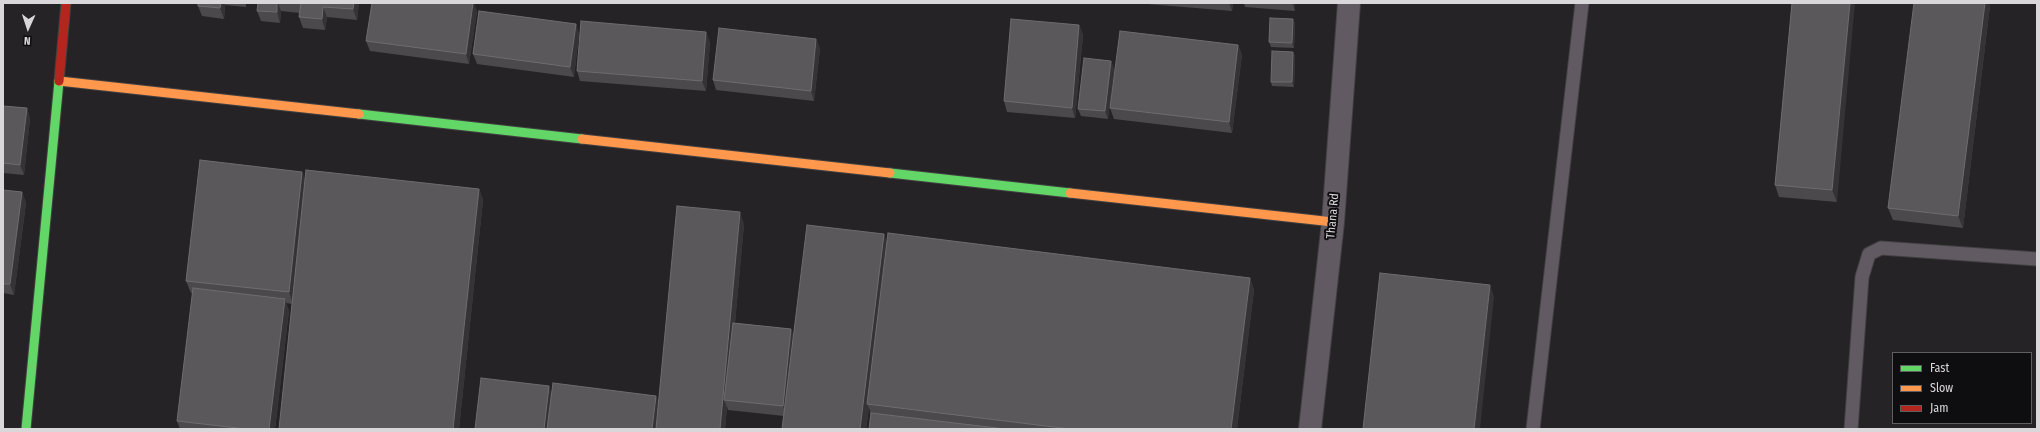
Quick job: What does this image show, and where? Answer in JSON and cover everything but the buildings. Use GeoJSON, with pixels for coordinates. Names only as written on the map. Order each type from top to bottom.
{"type":"FeatureCollection","features":[{"type":"Feature","properties":{"kind":"street"},"geometry":{"type":"LineString","coordinates":[[26,429],[66,3]]}},
{"type":"Feature","properties":{"kind":"street","name":"Thana Rd"},"geometry":{"type":"LineString","coordinates":[[1310,429],[1333,222],[1349,3]]}},
{"type":"Feature","properties":{"kind":"street"},"geometry":{"type":"LineString","coordinates":[[59,81],[1333,222]]}},
{"type":"Feature","properties":{"kind":"lane"},"geometry":{"type":"LineString","coordinates":[[1533,429],[1582,3]]}},
{"type":"Feature","properties":{"kind":"lane"},"geometry":{"type":"LineString","coordinates":[[1851,429],[1862,277],[1869,254],[1881,248],[2037,259]]}},
{"type":"Feature","properties":{"kind":"traffic: fast"},"geometry":{"type":"LineString","coordinates":[[26,429],[59,81]]}},
{"type":"Feature","properties":{"kind":"traffic: fast"},"geometry":{"type":"LineString","coordinates":[[359,114],[582,139]]}},
{"type":"Feature","properties":{"kind":"traffic: fast"},"geometry":{"type":"LineString","coordinates":[[890,173],[1070,193]]}},
{"type":"Feature","properties":{"kind":"traffic: slow"},"geometry":{"type":"LineString","coordinates":[[59,81],[359,114]]}},
{"type":"Feature","properties":{"kind":"traffic: slow"},"geometry":{"type":"LineString","coordinates":[[582,139],[890,173]]}},
{"type":"Feature","properties":{"kind":"traffic: slow"},"geometry":{"type":"LineString","coordinates":[[1070,193],[1333,222]]}},
{"type":"Feature","properties":{"kind":"traffic: jam"},"geometry":{"type":"LineString","coordinates":[[59,81],[66,3]]}}]}
